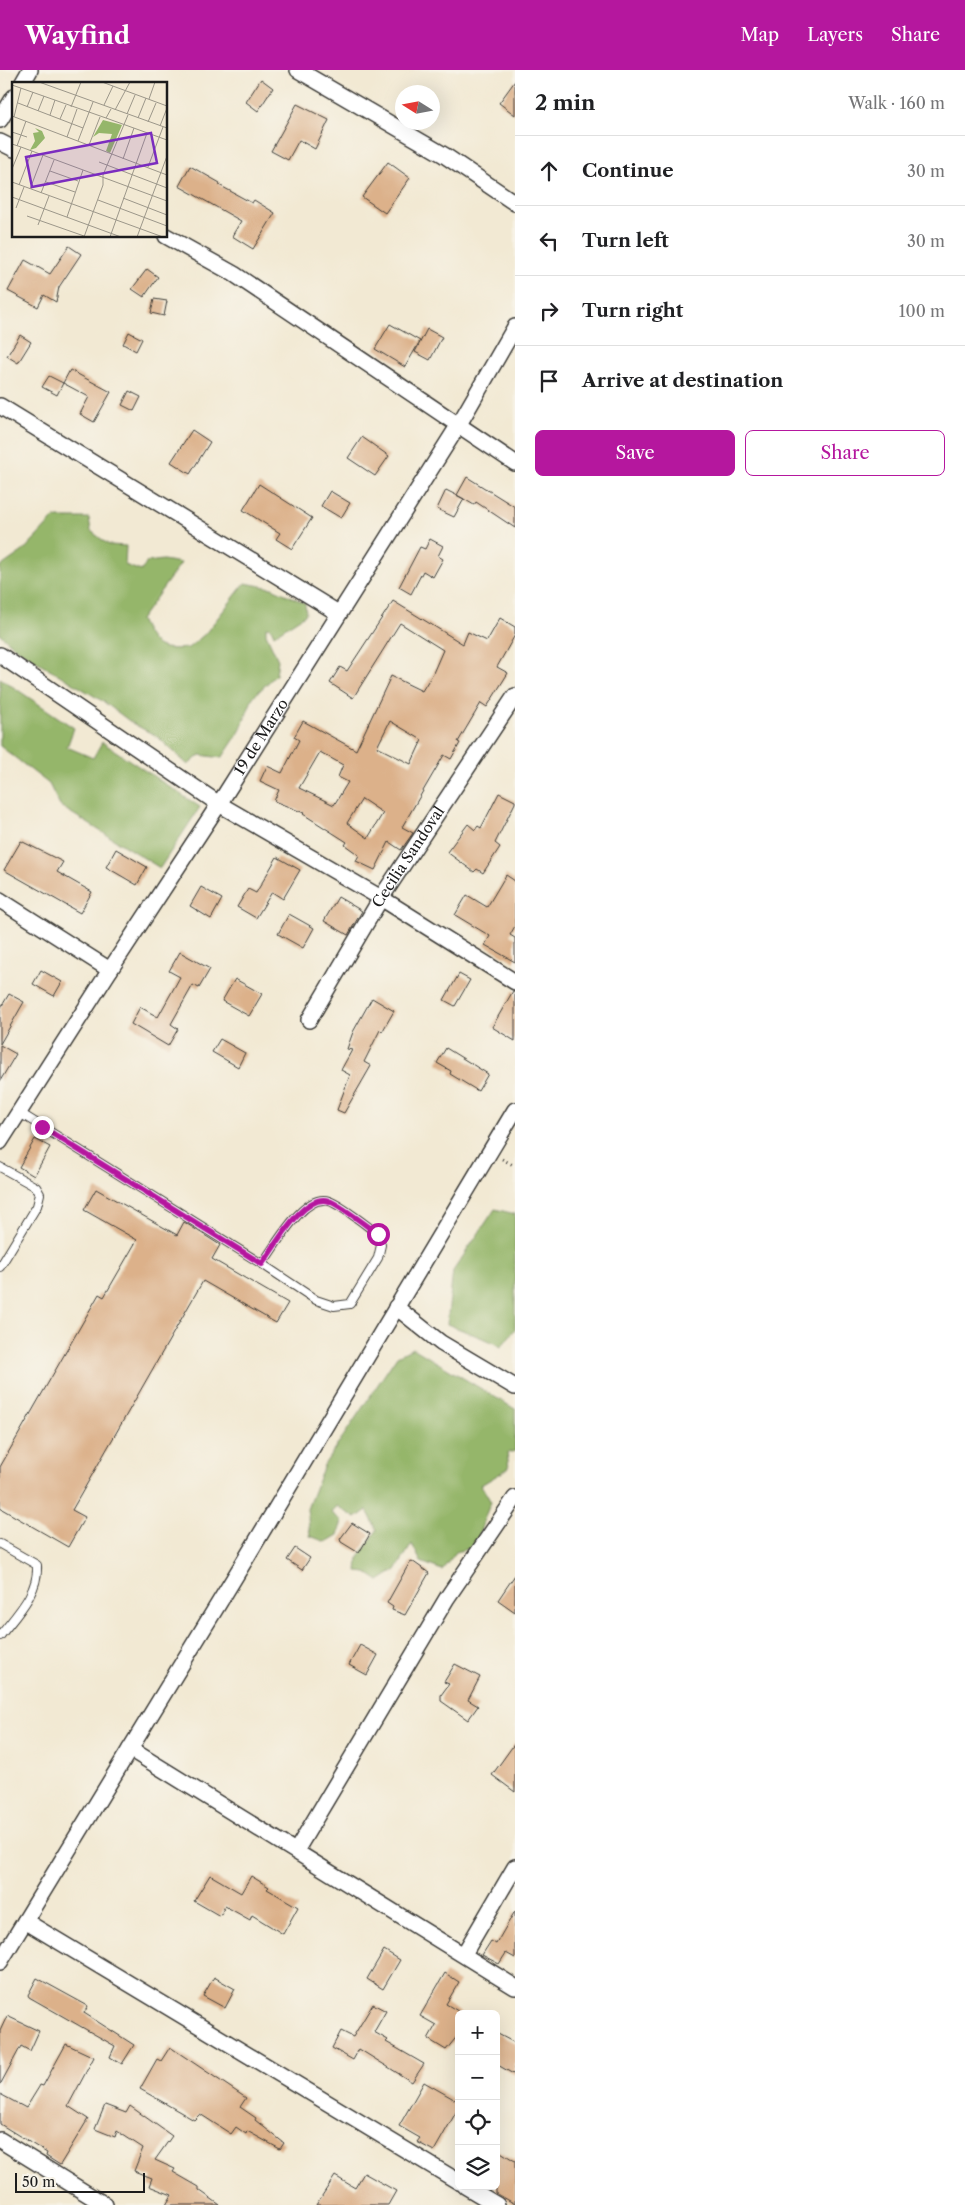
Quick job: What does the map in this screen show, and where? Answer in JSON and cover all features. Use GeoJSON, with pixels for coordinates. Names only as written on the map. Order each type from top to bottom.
{"type":"FeatureCollection","features":[{"type":"Feature","properties":{"kind":"street"},"geometry":{"type":"LineString","coordinates":[[23,82],[30,70]]}},
{"type":"Feature","properties":{"kind":"street"},"geometry":{"type":"LineString","coordinates":[[298,70],[444,155],[515,203]]}},
{"type":"Feature","properties":{"kind":"street"},"geometry":{"type":"LineString","coordinates":[[0,120],[12,100]]}},
{"type":"Feature","properties":{"kind":"street"},"geometry":{"type":"LineString","coordinates":[[0,142],[12,148]]}},
{"type":"Feature","properties":{"kind":"street"},"geometry":{"type":"LineString","coordinates":[[168,237],[234,274],[515,463]]}},
{"type":"Feature","properties":{"kind":"street","name":"19 de Marzo"},"geometry":{"type":"LineString","coordinates":[[0,1142],[4,1125],[20,1113],[110,970],[219,804],[458,426],[515,327]]}},
{"type":"Feature","properties":{"kind":"street"},"geometry":{"type":"LineString","coordinates":[[0,406],[338,614]]}},
{"type":"Feature","properties":{"kind":"street"},"geometry":{"type":"LineString","coordinates":[[0,655],[219,804],[381,898],[515,982]]}},
{"type":"Feature","properties":{"kind":"street","name":"Cecilia Sandoval"},"geometry":{"type":"LineString","coordinates":[[309,1020],[381,898],[515,696]]}},
{"type":"Feature","properties":{"kind":"street"},"geometry":{"type":"LineString","coordinates":[[0,900],[110,970]]}},
{"type":"Feature","properties":{"kind":"street"},"geometry":{"type":"LineString","coordinates":[[0,1962],[515,1110]]}},
{"type":"Feature","properties":{"kind":"street"},"geometry":{"type":"LineString","coordinates":[[396,1307],[441,1343],[515,1387]]}},
{"type":"Feature","properties":{"kind":"street"},"geometry":{"type":"LineString","coordinates":[[296,1851],[446,1598],[515,1498]]}},
{"type":"Feature","properties":{"kind":"street"},"geometry":{"type":"LineString","coordinates":[[130,1749],[515,1987]]}},
{"type":"Feature","properties":{"kind":"street"},"geometry":{"type":"LineString","coordinates":[[464,1954],[515,1867]]}},
{"type":"Feature","properties":{"kind":"street"},"geometry":{"type":"LineString","coordinates":[[25,1922],[455,2180]]}},
{"type":"Feature","properties":{"kind":"street"},"geometry":{"type":"LineString","coordinates":[[0,2140],[105,2205]]}},
{"type":"Feature","properties":{"kind":"street"},"geometry":{"type":"LineString","coordinates":[[473,2190],[497,2205]]}},
{"type":"Feature","properties":{"kind":"lane"},"geometry":{"type":"LineString","coordinates":[[20,1113],[262,1264],[316,1300],[334,1306],[350,1304],[378,1258],[381,1245],[378,1234],[329,1200],[315,1201],[302,1208],[262,1264]]}},
{"type":"Feature","properties":{"kind":"lane"},"geometry":{"type":"LineString","coordinates":[[0,1167],[36,1187],[40,1194],[37,1206],[0,1267]]}},
{"type":"Feature","properties":{"kind":"lane"},"geometry":{"type":"LineString","coordinates":[[0,1544],[37,1565],[38,1576],[34,1589],[0,1636]]}},
{"type":"Feature","properties":{"kind":"green space"},"geometry":{"type":"Polygon","coordinates":[[[54,518],[89,518],[91,531],[109,545],[126,546],[125,565],[141,571],[147,562],[163,560],[181,563],[140,620],[149,636],[157,645],[169,649],[188,648],[205,634],[245,583],[272,588],[305,603],[306,614],[274,635],[271,628],[266,627],[266,634],[278,660],[276,675],[253,697],[240,731],[222,758],[200,755],[188,765],[158,737],[132,723],[104,702],[18,650],[0,634],[0,567],[23,551],[54,518]]]}},
{"type":"Feature","properties":{"kind":"green space"},"geometry":{"type":"Polygon","coordinates":[[[0,678],[74,728],[67,747],[93,758],[102,742],[200,807],[160,868],[60,806],[49,784],[0,746],[0,678]]]}},
{"type":"Feature","properties":{"kind":"green space"},"geometry":{"type":"Polygon","coordinates":[[[495,1209],[515,1214],[515,1329],[501,1347],[447,1324],[453,1271],[495,1209]]]}},
{"type":"Feature","properties":{"kind":"green space"},"geometry":{"type":"Polygon","coordinates":[[[413,1348],[515,1409],[515,1451],[507,1453],[509,1468],[481,1485],[491,1502],[475,1547],[456,1552],[442,1570],[421,1562],[412,1544],[396,1570],[379,1581],[367,1573],[357,1572],[358,1559],[377,1530],[367,1510],[356,1518],[337,1506],[332,1513],[342,1521],[338,1535],[326,1542],[310,1536],[307,1509],[324,1465],[397,1356],[413,1348]]]}},
{"type":"Feature","properties":{"kind":"building"},"geometry":{"type":"Polygon","coordinates":[[[261,79],[273,88],[258,111],[246,102],[261,79]]]}},
{"type":"Feature","properties":{"kind":"building"},"geometry":{"type":"Polygon","coordinates":[[[515,81],[515,115],[499,103],[515,81]]]}},
{"type":"Feature","properties":{"kind":"building"},"geometry":{"type":"Polygon","coordinates":[[[297,104],[329,120],[315,149],[299,140],[288,160],[271,151],[297,104]]]}},
{"type":"Feature","properties":{"kind":"building"},"geometry":{"type":"Polygon","coordinates":[[[388,162],[410,178],[385,213],[362,197],[388,162]]]}},
{"type":"Feature","properties":{"kind":"building"},"geometry":{"type":"Polygon","coordinates":[[[190,166],[220,183],[219,185],[252,203],[254,200],[275,213],[253,249],[232,236],[241,221],[179,186],[190,166]]]}},
{"type":"Feature","properties":{"kind":"building"},"geometry":{"type":"Polygon","coordinates":[[[69,246],[81,254],[59,287],[56,302],[44,295],[38,307],[8,291],[25,260],[50,274],[69,246]]]}},
{"type":"Feature","properties":{"kind":"building"},"geometry":{"type":"Polygon","coordinates":[[[147,269],[158,277],[144,297],[132,289],[147,269]]]}},
{"type":"Feature","properties":{"kind":"building"},"geometry":{"type":"Polygon","coordinates":[[[154,299],[167,301],[164,316],[151,313],[154,299]]]}},
{"type":"Feature","properties":{"kind":"building"},"geometry":{"type":"Polygon","coordinates":[[[390,324],[420,341],[405,367],[375,349],[390,324]]]}},
{"type":"Feature","properties":{"kind":"building"},"geometry":{"type":"Polygon","coordinates":[[[427,329],[442,337],[430,360],[415,352],[427,329]]]}},
{"type":"Feature","properties":{"kind":"building"},"geometry":{"type":"Polygon","coordinates":[[[129,332],[142,339],[136,351],[123,344],[129,332]]]}},
{"type":"Feature","properties":{"kind":"building"},"geometry":{"type":"Polygon","coordinates":[[[20,335],[31,342],[18,363],[7,356],[20,335]]]}},
{"type":"Feature","properties":{"kind":"building"},"geometry":{"type":"Polygon","coordinates":[[[70,370],[111,392],[94,422],[80,414],[89,397],[63,383],[70,370]]]}},
{"type":"Feature","properties":{"kind":"building"},"geometry":{"type":"Polygon","coordinates":[[[49,376],[63,383],[57,395],[42,387],[49,376]]]}},
{"type":"Feature","properties":{"kind":"building"},"geometry":{"type":"Polygon","coordinates":[[[129,391],[141,397],[134,411],[122,405],[129,391]]]}},
{"type":"Feature","properties":{"kind":"building"},"geometry":{"type":"Polygon","coordinates":[[[192,430],[210,442],[190,474],[171,462],[192,430]]]}},
{"type":"Feature","properties":{"kind":"building"},"geometry":{"type":"Polygon","coordinates":[[[362,437],[389,456],[375,476],[348,458],[362,437]]]}},
{"type":"Feature","properties":{"kind":"building"},"geometry":{"type":"Polygon","coordinates":[[[467,477],[515,507],[515,528],[476,502],[474,505],[457,495],[467,477]]]}},
{"type":"Feature","properties":{"kind":"building"},"geometry":{"type":"Polygon","coordinates":[[[259,484],[312,518],[292,549],[276,539],[280,533],[243,510],[259,484]]]}},
{"type":"Feature","properties":{"kind":"building"},"geometry":{"type":"Polygon","coordinates":[[[446,490],[464,499],[454,517],[437,509],[446,490]]]}},
{"type":"Feature","properties":{"kind":"building"},"geometry":{"type":"Polygon","coordinates":[[[330,491],[350,503],[341,518],[321,506],[330,491]]]}},
{"type":"Feature","properties":{"kind":"building"},"geometry":{"type":"Polygon","coordinates":[[[430,539],[443,546],[438,556],[443,559],[433,577],[423,571],[411,594],[399,587],[420,547],[425,549],[430,539]]]}},
{"type":"Feature","properties":{"kind":"building"},"geometry":{"type":"Polygon","coordinates":[[[393,601],[463,644],[468,632],[487,641],[500,618],[515,627],[515,635],[497,667],[508,673],[487,707],[481,703],[458,742],[460,743],[451,759],[444,755],[402,827],[413,833],[401,850],[389,842],[375,870],[356,861],[359,855],[345,845],[347,842],[304,813],[274,801],[279,790],[260,781],[267,766],[282,773],[299,740],[294,737],[303,721],[356,750],[391,676],[422,691],[433,673],[443,650],[400,623],[353,698],[330,683],[340,667],[347,671],[393,601]],[[390,721],[377,747],[411,764],[422,740],[390,721]],[[320,752],[299,788],[334,805],[348,782],[338,777],[343,765],[320,752]],[[362,799],[347,823],[368,838],[383,813],[362,799]]]}},
{"type":"Feature","properties":{"kind":"building"},"geometry":{"type":"Polygon","coordinates":[[[499,793],[515,801],[515,803],[495,843],[500,847],[483,873],[477,869],[474,872],[447,852],[468,824],[475,830],[478,826],[481,828],[499,793]]]}},
{"type":"Feature","properties":{"kind":"building"},"geometry":{"type":"Polygon","coordinates":[[[21,841],[63,862],[57,872],[92,892],[80,913],[4,870],[21,841]]]}},
{"type":"Feature","properties":{"kind":"building"},"geometry":{"type":"Polygon","coordinates":[[[116,849],[147,867],[137,885],[106,867],[116,849]]]}},
{"type":"Feature","properties":{"kind":"building"},"geometry":{"type":"Polygon","coordinates":[[[277,857],[300,870],[283,899],[272,892],[256,918],[237,907],[248,889],[256,893],[277,857]]]}},
{"type":"Feature","properties":{"kind":"building"},"geometry":{"type":"Polygon","coordinates":[[[506,875],[515,881],[515,926],[510,935],[515,938],[515,962],[485,945],[490,936],[455,915],[467,895],[487,907],[506,875]]]}},
{"type":"Feature","properties":{"kind":"building"},"geometry":{"type":"Polygon","coordinates":[[[201,887],[222,899],[211,919],[190,906],[201,887]]]}},
{"type":"Feature","properties":{"kind":"building"},"geometry":{"type":"Polygon","coordinates":[[[338,897],[362,911],[348,935],[324,921],[338,897]]]}},
{"type":"Feature","properties":{"kind":"building"},"geometry":{"type":"Polygon","coordinates":[[[289,914],[314,928],[303,948],[278,934],[289,914]]]}},
{"type":"Feature","properties":{"kind":"building"},"geometry":{"type":"Polygon","coordinates":[[[180,952],[210,969],[199,988],[193,985],[171,1024],[178,1029],[168,1046],[131,1024],[140,1007],[158,1017],[180,977],[169,971],[180,952]]]}},
{"type":"Feature","properties":{"kind":"building"},"geometry":{"type":"Polygon","coordinates":[[[41,970],[62,982],[54,996],[33,984],[41,970]]]}},
{"type":"Feature","properties":{"kind":"building"},"geometry":{"type":"Polygon","coordinates":[[[459,974],[470,980],[455,1006],[444,1000],[459,974]]]}},
{"type":"Feature","properties":{"kind":"building"},"geometry":{"type":"Polygon","coordinates":[[[235,979],[262,994],[249,1016],[222,1001],[235,979]]]}},
{"type":"Feature","properties":{"kind":"building"},"geometry":{"type":"Polygon","coordinates":[[[513,991],[515,991],[515,1041],[492,1027],[513,991]]]}},
{"type":"Feature","properties":{"kind":"building"},"geometry":{"type":"Polygon","coordinates":[[[9,994],[24,1002],[0,1044],[0,1009],[9,994]]]}},
{"type":"Feature","properties":{"kind":"building"},"geometry":{"type":"Polygon","coordinates":[[[372,998],[394,1011],[382,1032],[380,1030],[364,1062],[371,1066],[344,1113],[337,1110],[350,1075],[341,1070],[352,1050],[347,1049],[353,1032],[372,998]]]}},
{"type":"Feature","properties":{"kind":"building"},"geometry":{"type":"Polygon","coordinates":[[[220,1039],[245,1053],[238,1067],[212,1052],[220,1039]]]}},
{"type":"Feature","properties":{"kind":"building"},"geometry":{"type":"Polygon","coordinates":[[[0,1045],[16,1054],[0,1081],[0,1045]]]}},
{"type":"Feature","properties":{"kind":"building"},"geometry":{"type":"Polygon","coordinates":[[[446,1048],[488,1074],[478,1091],[450,1074],[451,1071],[437,1063],[446,1048]]]}},
{"type":"Feature","properties":{"kind":"building"},"geometry":{"type":"Polygon","coordinates":[[[35,1139],[50,1147],[34,1176],[19,1167],[35,1139]]]}},
{"type":"Feature","properties":{"kind":"building"},"geometry":{"type":"Polygon","coordinates":[[[96,1189],[177,1235],[184,1222],[220,1245],[212,1259],[288,1303],[276,1323],[203,1281],[72,1510],[85,1517],[68,1547],[0,1508],[0,1467],[99,1294],[104,1297],[137,1240],[84,1210],[96,1189]]]}},
{"type":"Feature","properties":{"kind":"building"},"geometry":{"type":"Polygon","coordinates":[[[352,1523],[370,1534],[359,1553],[341,1542],[340,1539],[352,1523]]]}},
{"type":"Feature","properties":{"kind":"building"},"geometry":{"type":"Polygon","coordinates":[[[295,1548],[310,1558],[302,1570],[287,1560],[295,1548]]]}},
{"type":"Feature","properties":{"kind":"building"},"geometry":{"type":"Polygon","coordinates":[[[412,1561],[429,1573],[405,1615],[392,1610],[393,1607],[387,1603],[412,1561]]]}},
{"type":"Feature","properties":{"kind":"building"},"geometry":{"type":"Polygon","coordinates":[[[515,1575],[515,1612],[498,1600],[515,1575]]]}},
{"type":"Feature","properties":{"kind":"building"},"geometry":{"type":"Polygon","coordinates":[[[360,1645],[378,1655],[367,1675],[349,1665],[360,1645]]]}},
{"type":"Feature","properties":{"kind":"building"},"geometry":{"type":"Polygon","coordinates":[[[455,1664],[480,1677],[468,1700],[478,1706],[468,1720],[441,1701],[441,1695],[449,1684],[444,1682],[455,1664]]]}},
{"type":"Feature","properties":{"kind":"building"},"geometry":{"type":"Polygon","coordinates":[[[515,1743],[515,1792],[492,1775],[515,1743]]]}},
{"type":"Feature","properties":{"kind":"building"},"geometry":{"type":"Polygon","coordinates":[[[210,1875],[241,1893],[251,1876],[269,1887],[267,1889],[298,1907],[283,1934],[252,1915],[250,1920],[225,1906],[220,1916],[194,1901],[210,1875]]]}},
{"type":"Feature","properties":{"kind":"building"},"geometry":{"type":"Polygon","coordinates":[[[515,1911],[515,1958],[506,1953],[499,1964],[482,1955],[491,1941],[496,1944],[515,1911]]]}},
{"type":"Feature","properties":{"kind":"building"},"geometry":{"type":"Polygon","coordinates":[[[384,1950],[400,1960],[383,1989],[367,1979],[384,1950]]]}},
{"type":"Feature","properties":{"kind":"building"},"geometry":{"type":"Polygon","coordinates":[[[445,1973],[459,1982],[446,2004],[456,2010],[455,2039],[446,2050],[428,2039],[436,2025],[420,2016],[445,1973]]]}},
{"type":"Feature","properties":{"kind":"building"},"geometry":{"type":"Polygon","coordinates":[[[214,1977],[235,1989],[225,2008],[203,1996],[214,1977]]]}},
{"type":"Feature","properties":{"kind":"building"},"geometry":{"type":"Polygon","coordinates":[[[37,1978],[88,2006],[84,2013],[134,2045],[122,2064],[110,2057],[115,2046],[29,1997],[28,1995],[37,1978]]]}},
{"type":"Feature","properties":{"kind":"building"},"geometry":{"type":"Polygon","coordinates":[[[373,2004],[386,2011],[374,2032],[388,2040],[386,2042],[424,2064],[412,2082],[359,2049],[353,2060],[332,2048],[341,2031],[353,2037],[373,2004]]]}},
{"type":"Feature","properties":{"kind":"building"},"geometry":{"type":"Polygon","coordinates":[[[7,2016],[39,2031],[30,2051],[21,2046],[0,2085],[0,2031],[7,2016]]]}},
{"type":"Feature","properties":{"kind":"building"},"geometry":{"type":"Polygon","coordinates":[[[500,2035],[515,2043],[515,2075],[500,2066],[500,2035]]]}},
{"type":"Feature","properties":{"kind":"building"},"geometry":{"type":"Polygon","coordinates":[[[66,2044],[94,2057],[68,2106],[88,2119],[60,2165],[46,2156],[47,2153],[0,2124],[0,2094],[26,2108],[40,2085],[43,2086],[66,2044]]]}},
{"type":"Feature","properties":{"kind":"building"},"geometry":{"type":"Polygon","coordinates":[[[170,2047],[246,2098],[240,2107],[256,2118],[255,2120],[284,2143],[280,2149],[247,2131],[246,2134],[236,2127],[231,2134],[200,2114],[194,2120],[140,2089],[157,2059],[161,2061],[170,2047]]]}},
{"type":"Feature","properties":{"kind":"building"},"geometry":{"type":"Polygon","coordinates":[[[424,2082],[455,2100],[455,2114],[434,2151],[417,2142],[420,2138],[399,2126],[424,2082]]]}},
{"type":"Feature","properties":{"kind":"building"},"geometry":{"type":"Polygon","coordinates":[[[105,2105],[126,2113],[130,2106],[172,2136],[155,2160],[175,2169],[173,2172],[199,2187],[199,2190],[220,2205],[166,2205],[172,2195],[149,2186],[152,2178],[134,2171],[143,2148],[117,2131],[115,2137],[95,2129],[105,2105]]]}},
{"type":"Feature","properties":{"kind":"building"},"geometry":{"type":"Polygon","coordinates":[[[500,2152],[515,2161],[515,2204],[496,2193],[496,2190],[500,2190],[500,2152]]]}},
{"type":"Feature","properties":{"kind":"building"},"geometry":{"type":"Polygon","coordinates":[[[364,2173],[396,2191],[388,2205],[316,2205],[335,2176],[355,2188],[364,2173]]]}},
{"type":"Feature","properties":{"kind":"route"},"geometry":{"type":"LineString","coordinates":[[42,1127],[262,1264],[302,1208],[315,1201],[329,1200],[378,1234]]}}]}
